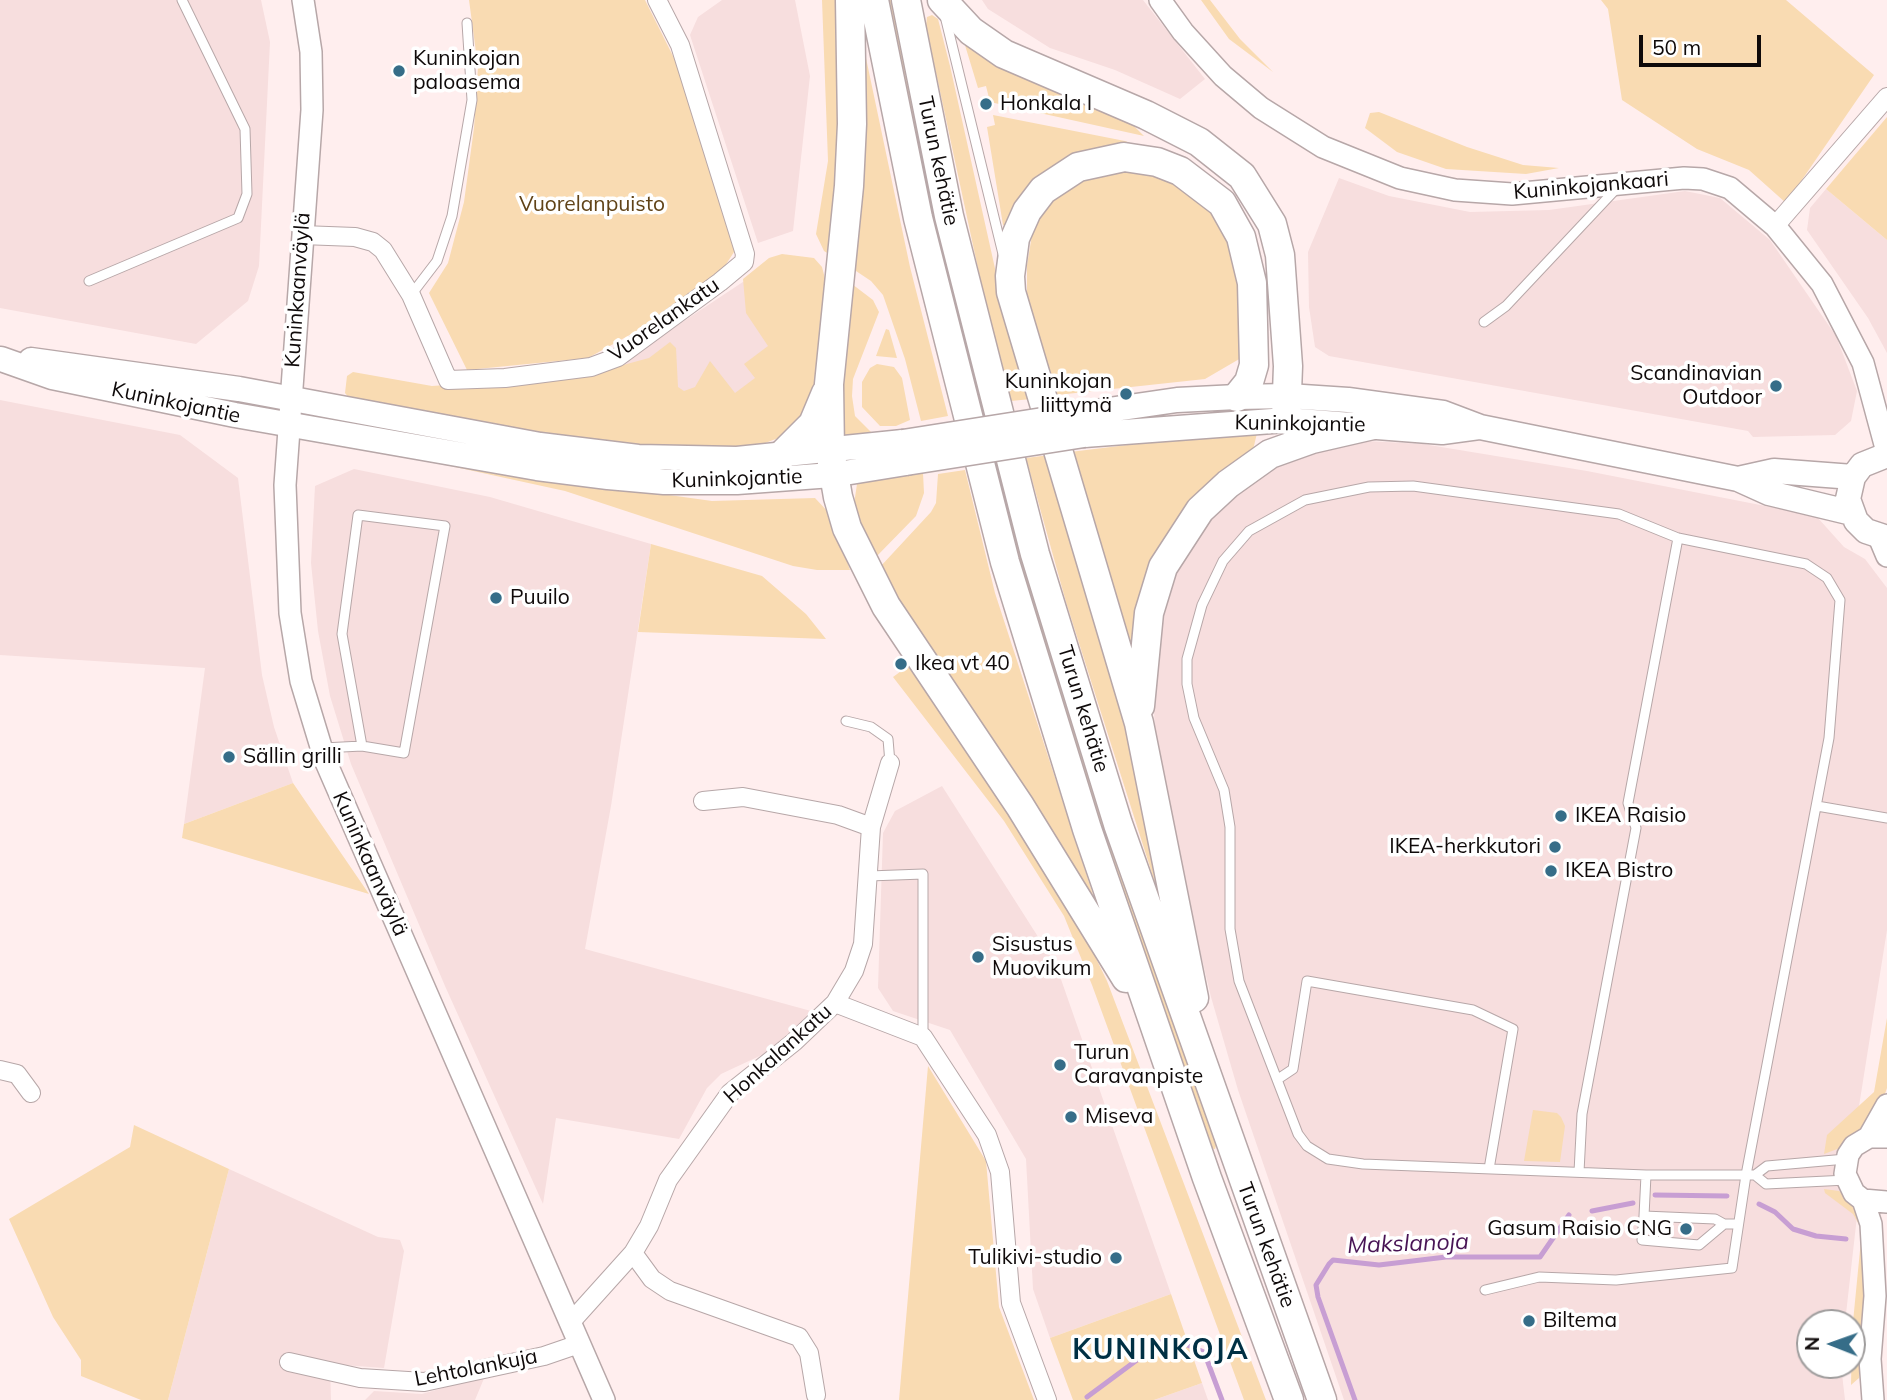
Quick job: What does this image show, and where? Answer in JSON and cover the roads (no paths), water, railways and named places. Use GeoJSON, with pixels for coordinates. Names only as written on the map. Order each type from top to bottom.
{"type":"FeatureCollection","features":[{"type":"Feature","properties":{"kind":"highway"},"geometry":{"type":"LineString","coordinates":[[850,0],[852,124],[845,231],[829,384],[831,463],[856,547],[880,596],[1020,806],[1153,1024]]}},
{"type":"Feature","properties":{"kind":"highway","name":"Turun kehätie"},"geometry":{"type":"LineString","coordinates":[[874,0],[918,218],[1005,562],[1087,829],[1153,1024],[1223,1172],[1322,1400]]}},
{"type":"Feature","properties":{"kind":"highway","name":"Turun kehätie"},"geometry":{"type":"LineString","coordinates":[[906,0],[949,216],[1035,554],[1118,824],[1213,1093],[1223,1172],[1289,1400]]}},
{"type":"Feature","properties":{"kind":"highway"},"geometry":{"type":"LineString","coordinates":[[941,0],[971,31],[1004,54],[1199,142],[1242,176],[1264,208],[1278,243],[1276,423],[1228,484],[1200,510],[1163,567],[1149,613],[1139,723]]}},
{"type":"Feature","properties":{"kind":"highway"},"geometry":{"type":"LineString","coordinates":[[1213,1093],[1139,723],[1021,330],[1010,276],[1015,238],[1027,211],[1043,190],[1067,172],[1091,162],[1124,157],[1157,162],[1180,171],[1222,203],[1236,224],[1247,254],[1252,283],[1254,365],[1249,382],[1237,397]]}},
{"type":"Feature","properties":{"kind":"highway"},"geometry":{"type":"LineString","coordinates":[[780,456],[813,424],[829,384]]}},
{"type":"Feature","properties":{"kind":"highway"},"geometry":{"type":"LineString","coordinates":[[1276,423],[1312,439],[1373,425]]}},
{"type":"Feature","properties":{"kind":"main road","name":"Kuninkojantie"},"geometry":{"type":"LineString","coordinates":[[1,358],[55,361],[290,398],[445,429],[597,452],[670,459],[780,456],[831,463]]}},
{"type":"Feature","properties":{"kind":"main road","name":"Kuninkojantie"},"geometry":{"type":"LineString","coordinates":[[1,358],[52,377],[288,425],[537,468],[608,477],[737,482],[831,463],[1082,425],[1177,401],[1237,397],[1276,423],[1443,413],[1480,427],[1738,479],[1769,493],[1852,513]]}},
{"type":"Feature","properties":{"kind":"main road","name":"Kuninkojantie"},"geometry":{"type":"LineString","coordinates":[[1082,425],[1276,423],[1373,425],[1441,432],[1480,427]]}},
{"type":"Feature","properties":{"kind":"main road"},"geometry":{"type":"LineString","coordinates":[[1884,544],[1866,531],[1852,513],[1849,499],[1853,477],[1862,466],[1887,453]]}},
{"type":"Feature","properties":{"kind":"main road","name":"Kuninkojantie"},"geometry":{"type":"LineString","coordinates":[[1738,479],[1774,471],[1853,477]]}},
{"type":"Feature","properties":{"kind":"street","name":"Kuninkaanväylä"},"geometry":{"type":"LineString","coordinates":[[303,0],[311,52],[312,110],[288,425],[285,517],[290,614],[301,681],[321,748],[604,1400]]}},
{"type":"Feature","properties":{"kind":"street","name":"Vuorelankatu"},"geometry":{"type":"LineString","coordinates":[[302,235],[355,237],[373,242],[392,261],[411,295],[448,380],[505,377],[591,367],[618,357],[744,262],[744,244],[680,45],[657,0]]}},
{"type":"Feature","properties":{"kind":"street","name":"Kuninkojankaari"},"geometry":{"type":"LineString","coordinates":[[1160,0],[1183,32],[1241,92],[1280,122],[1349,159],[1400,178],[1483,193],[1545,193],[1684,178],[1717,183],[1742,197],[1775,226],[1822,284],[1852,339],[1871,388],[1887,453]]}},
{"type":"Feature","properties":{"kind":"street"},"geometry":{"type":"LineString","coordinates":[[1775,226],[1887,97]]}},
{"type":"Feature","properties":{"kind":"street","name":"Honkalankatu"},"geometry":{"type":"LineString","coordinates":[[570,1323],[633,1252],[649,1226],[668,1180],[730,1093],[794,1042],[835,1003],[854,971],[863,944],[871,827],[890,763]]}},
{"type":"Feature","properties":{"kind":"street"},"geometry":{"type":"LineString","coordinates":[[703,801],[743,797],[838,815],[871,827]]}},
{"type":"Feature","properties":{"kind":"street"},"geometry":{"type":"LineString","coordinates":[[835,1003],[923,1037],[997,1157],[1011,1303],[1047,1400]]}},
{"type":"Feature","properties":{"kind":"street"},"geometry":{"type":"LineString","coordinates":[[0,1070],[17,1074],[31,1093]]}},
{"type":"Feature","properties":{"kind":"street"},"geometry":{"type":"LineString","coordinates":[[1887,1105],[1878,1137],[1854,1146],[1847,1170],[1854,1193],[1863,1200],[1887,1202]]}},
{"type":"Feature","properties":{"kind":"street"},"geometry":{"type":"LineString","coordinates":[[1863,1200],[1871,1224],[1875,1296],[1870,1359],[1872,1400]]}},
{"type":"Feature","properties":{"kind":"street"},"geometry":{"type":"LineString","coordinates":[[633,1252],[652,1279],[670,1291],[799,1337],[809,1353],[816,1395]]}},
{"type":"Feature","properties":{"kind":"street","name":"Lehtolankuja"},"geometry":{"type":"LineString","coordinates":[[289,1362],[360,1378],[424,1381],[544,1356],[579,1343]]}},
{"type":"Feature","properties":{"kind":"lane"},"geometry":{"type":"LineString","coordinates":[[89,281],[238,218],[247,194],[245,130],[183,0]]}},
{"type":"Feature","properties":{"kind":"lane"},"geometry":{"type":"LineString","coordinates":[[941,0],[1010,276]]}},
{"type":"Feature","properties":{"kind":"lane"},"geometry":{"type":"LineString","coordinates":[[411,295],[437,261],[452,216],[471,100],[467,23]]}},
{"type":"Feature","properties":{"kind":"lane"},"geometry":{"type":"LineString","coordinates":[[1485,322],[1506,306],[1620,184]]}},
{"type":"Feature","properties":{"kind":"lane"},"geometry":{"type":"LineString","coordinates":[[1485,1290],[1539,1277],[1616,1280],[1732,1268],[1738,1224],[1751,1175],[1817,806],[1835,690],[1841,611],[1837,593],[1827,578],[1806,564],[1678,538],[1619,514],[1455,490],[1385,486],[1326,495],[1283,510],[1249,531],[1223,561],[1202,604],[1187,659],[1186,684],[1194,718],[1224,790],[1230,827],[1233,954],[1240,981],[1298,1134],[1307,1146],[1319,1155],[1363,1164],[1646,1175],[1751,1175],[1767,1166],[1847,1170]]}},
{"type":"Feature","properties":{"kind":"lane"},"geometry":{"type":"LineString","coordinates":[[321,748],[362,746],[404,753],[445,526],[358,515],[342,634],[362,746]]}},
{"type":"Feature","properties":{"kind":"lane"},"geometry":{"type":"LineString","coordinates":[[1579,1172],[1582,1114],[1636,828],[1628,803],[1678,538]]}},
{"type":"Feature","properties":{"kind":"lane"},"geometry":{"type":"LineString","coordinates":[[846,721],[871,727],[888,738],[890,763]]}},
{"type":"Feature","properties":{"kind":"lane"},"geometry":{"type":"LineString","coordinates":[[1817,806],[1887,818]]}},
{"type":"Feature","properties":{"kind":"lane"},"geometry":{"type":"LineString","coordinates":[[869,876],[923,873],[923,1037]]}},
{"type":"Feature","properties":{"kind":"lane"},"geometry":{"type":"LineString","coordinates":[[1278,1079],[1293,1069],[1307,981],[1473,1010],[1513,1029],[1489,1168]]}},
{"type":"Feature","properties":{"kind":"lane"},"geometry":{"type":"LineString","coordinates":[[1751,1175],[1766,1184],[1847,1170]]}},
{"type":"Feature","properties":{"kind":"lane"},"geometry":{"type":"LineString","coordinates":[[1646,1175],[1642,1240],[1699,1245],[1724,1224]]}},
{"type":"Feature","properties":{"kind":"lane"},"geometry":{"type":"LineString","coordinates":[[1644,1216],[1714,1219],[1724,1224],[1738,1224]]}},
{"type":"Feature","properties":{"kind":"waterway","name":"Makslanoja"},"geometry":{"type":"LineString","coordinates":[[1655,1195],[1727,1196]]}},
{"type":"Feature","properties":{"kind":"waterway","name":"Makslanoja"},"geometry":{"type":"LineString","coordinates":[[1592,1211],[1633,1203]]}},
{"type":"Feature","properties":{"kind":"waterway","name":"Makslanoja"},"geometry":{"type":"LineString","coordinates":[[1759,1204],[1775,1212],[1793,1229],[1816,1236],[1846,1239]]}},
{"type":"Feature","properties":{"kind":"waterway","name":"Makslanoja"},"geometry":{"type":"LineString","coordinates":[[1355,1400],[1316,1285],[1333,1260],[1379,1265],[1446,1257],[1540,1257],[1569,1215]]}},
{"type":"Feature","properties":{"kind":"waterway","name":"Makslanoja"},"geometry":{"type":"LineString","coordinates":[[1087,1397],[1168,1337],[1204,1352],[1222,1400]]}},
{"type":"Feature","properties":{"kind":"place","name":"Kuninkojan paloasema"},"geometry":{"type":"Point","coordinates":[399,71]}},
{"type":"Feature","properties":{"kind":"place","name":"Honkala I"},"geometry":{"type":"Point","coordinates":[986,104]}},
{"type":"Feature","properties":{"kind":"place","name":"Scandinavian Outdoor"},"geometry":{"type":"Point","coordinates":[1776,386]}},
{"type":"Feature","properties":{"kind":"place","name":"Kuninkojan liittymä"},"geometry":{"type":"Point","coordinates":[1126,394]}},
{"type":"Feature","properties":{"kind":"place","name":"Puuilo"},"geometry":{"type":"Point","coordinates":[496,598]}},
{"type":"Feature","properties":{"kind":"place","name":"Ikea vt 40"},"geometry":{"type":"Point","coordinates":[901,664]}},
{"type":"Feature","properties":{"kind":"place","name":"Sällin grilli"},"geometry":{"type":"Point","coordinates":[229,757]}},
{"type":"Feature","properties":{"kind":"place","name":"IKEA Raisio"},"geometry":{"type":"Point","coordinates":[1561,816]}},
{"type":"Feature","properties":{"kind":"place","name":"IKEA-herkkutori"},"geometry":{"type":"Point","coordinates":[1555,847]}},
{"type":"Feature","properties":{"kind":"place","name":"IKEA Bistro"},"geometry":{"type":"Point","coordinates":[1551,871]}},
{"type":"Feature","properties":{"kind":"place","name":"Sisustus Muovikum"},"geometry":{"type":"Point","coordinates":[978,957]}},
{"type":"Feature","properties":{"kind":"place","name":"Turun Caravanpiste"},"geometry":{"type":"Point","coordinates":[1060,1065]}},
{"type":"Feature","properties":{"kind":"place","name":"Miseva"},"geometry":{"type":"Point","coordinates":[1071,1117]}},
{"type":"Feature","properties":{"kind":"place","name":"Gasum Raisio CNG"},"geometry":{"type":"Point","coordinates":[1686,1229]}},
{"type":"Feature","properties":{"kind":"place","name":"Tulikivi-studio"},"geometry":{"type":"Point","coordinates":[1116,1258]}},
{"type":"Feature","properties":{"kind":"place","name":"Biltema"},"geometry":{"type":"Point","coordinates":[1529,1321]}},
{"type":"Feature","properties":{"kind":"district","name":"KUNINKOJA"},"geometry":{"type":"Point","coordinates":[1161,1351]}},
{"type":"Feature","properties":{"kind":"park label","name":"Vuorelanpuisto"},"geometry":{"type":"Point","coordinates":[592,205]}}]}
